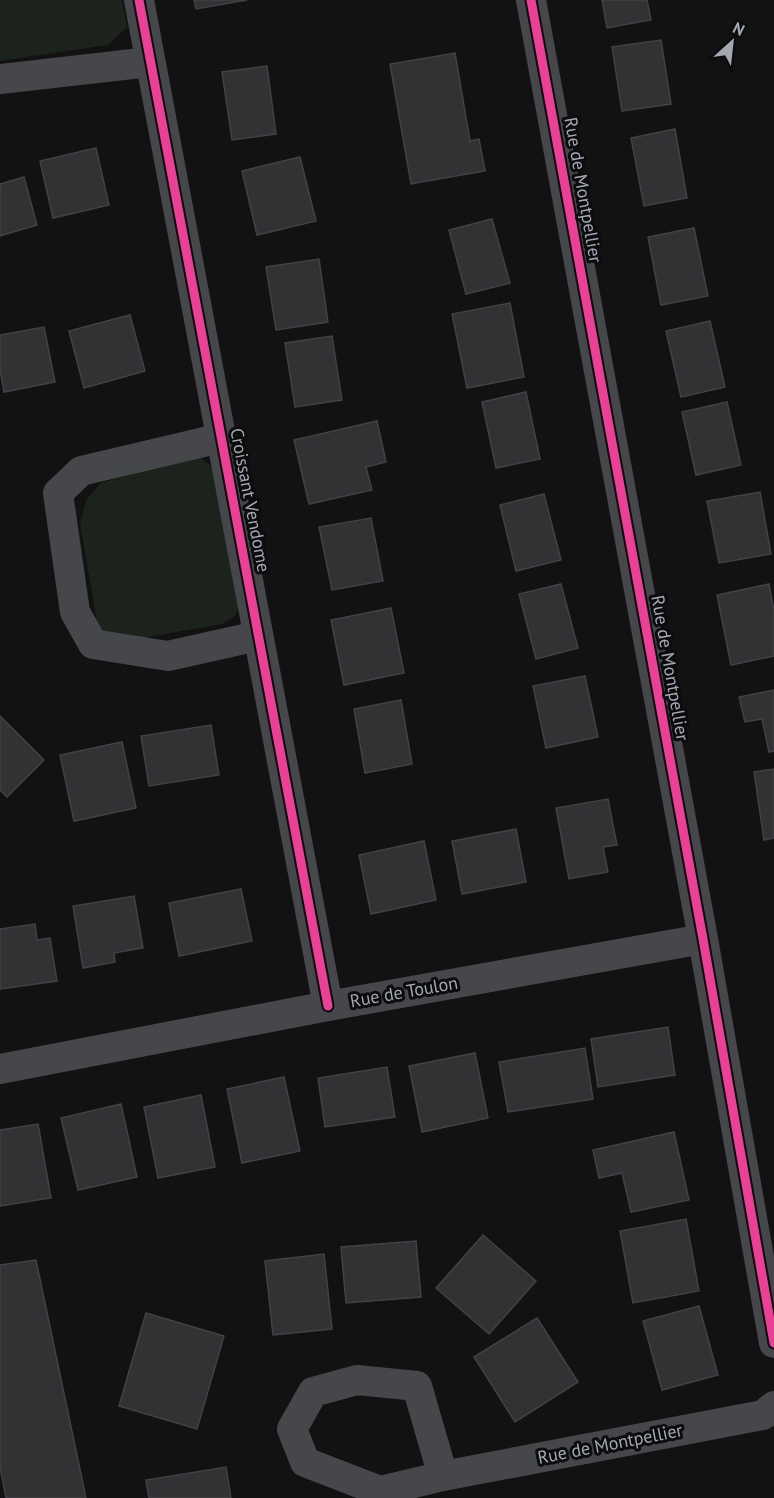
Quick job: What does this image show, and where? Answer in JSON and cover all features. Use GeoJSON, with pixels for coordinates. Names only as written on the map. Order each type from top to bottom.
{"type":"FeatureCollection","features":[{"type":"Feature","properties":{"kind":"street","name":"Croissant Vendome"},"geometry":{"type":"LineString","coordinates":[[138,0],[328,1006]]}},
{"type":"Feature","properties":{"kind":"street","name":"Rue de Montpellier"},"geometry":{"type":"LineString","coordinates":[[531,0],[703,939],[774,1342]]}},
{"type":"Feature","properties":{"kind":"street"},"geometry":{"type":"LineString","coordinates":[[0,79],[150,62]]}},
{"type":"Feature","properties":{"kind":"street","name":"Croissant Vendome"},"geometry":{"type":"LineString","coordinates":[[221,438],[81,471],[58,493],[75,612],[93,644],[168,656],[258,636]]}},
{"type":"Feature","properties":{"kind":"street","name":"Rue de Toulon"},"geometry":{"type":"LineString","coordinates":[[0,1069],[328,1006],[703,939]]}},
{"type":"Feature","properties":{"kind":"street","name":"Rue de Montpellier"},"geometry":{"type":"LineString","coordinates":[[443,1476],[417,1386],[357,1380],[313,1392],[292,1429],[305,1462],[380,1491],[443,1476],[763,1415],[774,1406]]}},
{"type":"Feature","properties":{"kind":"shaded area"},"geometry":{"type":"Polygon","coordinates":[[[0,0],[122,0],[127,27],[108,45],[0,61],[0,0]]]}},
{"type":"Feature","properties":{"kind":"shaded area"},"geometry":{"type":"Polygon","coordinates":[[[196,454],[215,469],[240,602],[236,615],[222,624],[136,639],[105,634],[97,622],[80,524],[86,500],[101,483],[196,454]]]}},
{"type":"Feature","properties":{"kind":"building"},"geometry":{"type":"Polygon","coordinates":[[[194,0],[247,0],[196,9],[194,0]]]}},
{"type":"Feature","properties":{"kind":"building"},"geometry":{"type":"Polygon","coordinates":[[[602,0],[647,0],[651,20],[607,28],[602,0]]]}},
{"type":"Feature","properties":{"kind":"building"},"geometry":{"type":"Polygon","coordinates":[[[661,40],[671,104],[622,111],[612,47],[661,40]]]}},
{"type":"Feature","properties":{"kind":"building"},"geometry":{"type":"Polygon","coordinates":[[[455,53],[470,141],[479,139],[485,171],[411,184],[390,64],[455,53]]]}},
{"type":"Feature","properties":{"kind":"building"},"geometry":{"type":"Polygon","coordinates":[[[267,66],[276,134],[232,140],[222,72],[267,66]]]}},
{"type":"Feature","properties":{"kind":"building"},"geometry":{"type":"Polygon","coordinates":[[[675,129],[687,198],[644,206],[631,138],[675,129]]]}},
{"type":"Feature","properties":{"kind":"building"},"geometry":{"type":"Polygon","coordinates":[[[96,148],[109,205],[53,218],[40,161],[96,148]]]}},
{"type":"Feature","properties":{"kind":"building"},"geometry":{"type":"Polygon","coordinates":[[[300,157],[316,221],[257,235],[242,171],[300,157]]]}},
{"type":"Feature","properties":{"kind":"building"},"geometry":{"type":"Polygon","coordinates":[[[24,177],[37,225],[0,236],[0,184],[24,177]]]}},
{"type":"Feature","properties":{"kind":"building"},"geometry":{"type":"Polygon","coordinates":[[[492,219],[510,283],[466,294],[449,230],[492,219]]]}},
{"type":"Feature","properties":{"kind":"building"},"geometry":{"type":"Polygon","coordinates":[[[694,228],[708,296],[661,305],[648,237],[694,228]]]}},
{"type":"Feature","properties":{"kind":"building"},"geometry":{"type":"Polygon","coordinates":[[[319,259],[328,322],[276,330],[266,267],[319,259]]]}},
{"type":"Feature","properties":{"kind":"building"},"geometry":{"type":"Polygon","coordinates":[[[510,303],[524,377],[467,388],[452,314],[510,303]]]}},
{"type":"Feature","properties":{"kind":"building"},"geometry":{"type":"Polygon","coordinates":[[[130,315],[145,371],[84,388],[69,331],[130,315]]]}},
{"type":"Feature","properties":{"kind":"building"},"geometry":{"type":"Polygon","coordinates":[[[710,321],[725,387],[681,397],[666,331],[710,321]]]}},
{"type":"Feature","properties":{"kind":"building"},"geometry":{"type":"Polygon","coordinates":[[[44,327],[55,382],[4,392],[0,369],[0,335],[44,327]]]}},
{"type":"Feature","properties":{"kind":"building"},"geometry":{"type":"Polygon","coordinates":[[[332,336],[342,400],[295,407],[285,343],[332,336]]]}},
{"type":"Feature","properties":{"kind":"building"},"geometry":{"type":"Polygon","coordinates":[[[526,392],[540,459],[496,468],[482,402],[526,392]]]}},
{"type":"Feature","properties":{"kind":"building"},"geometry":{"type":"Polygon","coordinates":[[[727,402],[741,465],[696,475],[682,412],[727,402]]]}},
{"type":"Feature","properties":{"kind":"building"},"geometry":{"type":"Polygon","coordinates":[[[377,421],[386,462],[366,467],[372,490],[309,504],[294,440],[377,421]]]}},
{"type":"Feature","properties":{"kind":"building"},"geometry":{"type":"Polygon","coordinates":[[[760,492],[771,554],[719,563],[707,501],[760,492]]]}},
{"type":"Feature","properties":{"kind":"building"},"geometry":{"type":"Polygon","coordinates":[[[544,494],[561,560],[516,571],[500,505],[544,494]]]}},
{"type":"Feature","properties":{"kind":"building"},"geometry":{"type":"Polygon","coordinates":[[[371,518],[383,581],[332,590],[319,527],[371,518]]]}},
{"type":"Feature","properties":{"kind":"building"},"geometry":{"type":"Polygon","coordinates":[[[561,584],[578,648],[536,659],[519,594],[561,584]]]}},
{"type":"Feature","properties":{"kind":"building"},"geometry":{"type":"Polygon","coordinates":[[[769,584],[774,611],[774,656],[731,665],[717,595],[769,584]]]}},
{"type":"Feature","properties":{"kind":"building"},"geometry":{"type":"Polygon","coordinates":[[[391,608],[404,673],[344,685],[331,620],[391,608]]]}},
{"type":"Feature","properties":{"kind":"building"},"geometry":{"type":"Polygon","coordinates":[[[585,676],[598,737],[546,748],[533,686],[585,676]]]}},
{"type":"Feature","properties":{"kind":"building"},"geometry":{"type":"Polygon","coordinates":[[[774,690],[774,751],[769,752],[762,719],[745,722],[739,697],[774,690]]]}},
{"type":"Feature","properties":{"kind":"building"},"geometry":{"type":"Polygon","coordinates":[[[401,700],[412,764],[365,773],[354,709],[401,700]]]}},
{"type":"Feature","properties":{"kind":"building"},"geometry":{"type":"Polygon","coordinates":[[[0,716],[44,760],[7,797],[0,790],[0,716]]]}},
{"type":"Feature","properties":{"kind":"building"},"geometry":{"type":"Polygon","coordinates":[[[211,725],[219,775],[149,786],[141,736],[211,725]]]}},
{"type":"Feature","properties":{"kind":"building"},"geometry":{"type":"Polygon","coordinates":[[[122,742],[136,808],[74,821],[60,755],[122,742]]]}},
{"type":"Feature","properties":{"kind":"building"},"geometry":{"type":"Polygon","coordinates":[[[774,769],[774,838],[764,840],[754,772],[774,769]]]}},
{"type":"Feature","properties":{"kind":"building"},"geometry":{"type":"Polygon","coordinates":[[[608,799],[617,845],[603,847],[608,872],[569,879],[556,808],[608,799]]]}},
{"type":"Feature","properties":{"kind":"building"},"geometry":{"type":"Polygon","coordinates":[[[516,829],[526,882],[462,894],[452,841],[516,829]]]}},
{"type":"Feature","properties":{"kind":"building"},"geometry":{"type":"Polygon","coordinates":[[[424,841],[436,900],[371,914],[359,855],[424,841]]]}},
{"type":"Feature","properties":{"kind":"building"},"geometry":{"type":"Polygon","coordinates":[[[241,889],[252,941],[179,956],[169,903],[241,889]]]}},
{"type":"Feature","properties":{"kind":"building"},"geometry":{"type":"Polygon","coordinates":[[[134,896],[143,948],[114,953],[115,962],[83,968],[73,906],[134,896]]]}},
{"type":"Feature","properties":{"kind":"building"},"geometry":{"type":"Polygon","coordinates":[[[35,924],[37,940],[50,938],[57,981],[0,989],[0,929],[35,924]]]}},
{"type":"Feature","properties":{"kind":"building"},"geometry":{"type":"Polygon","coordinates":[[[668,1027],[675,1075],[598,1087],[591,1039],[668,1027]]]}},
{"type":"Feature","properties":{"kind":"building"},"geometry":{"type":"Polygon","coordinates":[[[585,1048],[593,1099],[508,1112],[499,1062],[585,1048]]]}},
{"type":"Feature","properties":{"kind":"building"},"geometry":{"type":"Polygon","coordinates":[[[475,1053],[488,1118],[422,1132],[409,1066],[475,1053]]]}},
{"type":"Feature","properties":{"kind":"building"},"geometry":{"type":"Polygon","coordinates":[[[387,1067],[395,1117],[325,1127],[318,1078],[387,1067]]]}},
{"type":"Feature","properties":{"kind":"building"},"geometry":{"type":"Polygon","coordinates":[[[284,1077],[300,1151],[242,1163],[227,1089],[284,1077]]]}},
{"type":"Feature","properties":{"kind":"building"},"geometry":{"type":"Polygon","coordinates":[[[201,1095],[215,1167],[158,1178],[144,1107],[201,1095]]]}},
{"type":"Feature","properties":{"kind":"building"},"geometry":{"type":"Polygon","coordinates":[[[121,1104],[137,1177],[78,1190],[61,1118],[121,1104]]]}},
{"type":"Feature","properties":{"kind":"building"},"geometry":{"type":"Polygon","coordinates":[[[38,1124],[51,1198],[0,1206],[0,1130],[38,1124]]]}},
{"type":"Feature","properties":{"kind":"building"},"geometry":{"type":"Polygon","coordinates":[[[674,1132],[689,1200],[631,1212],[622,1173],[599,1178],[593,1150],[674,1132]]]}},
{"type":"Feature","properties":{"kind":"building"},"geometry":{"type":"Polygon","coordinates":[[[686,1219],[699,1291],[633,1303],[620,1231],[686,1219]]]}},
{"type":"Feature","properties":{"kind":"building"},"geometry":{"type":"Polygon","coordinates":[[[483,1235],[536,1281],[489,1334],[436,1288],[483,1235]]]}},
{"type":"Feature","properties":{"kind":"building"},"geometry":{"type":"Polygon","coordinates":[[[416,1241],[421,1297],[346,1303],[341,1247],[416,1241]]]}},
{"type":"Feature","properties":{"kind":"building"},"geometry":{"type":"Polygon","coordinates":[[[324,1254],[332,1329],[273,1335],[265,1261],[324,1254]]]}},
{"type":"Feature","properties":{"kind":"building"},"geometry":{"type":"Polygon","coordinates":[[[36,1260],[86,1498],[6,1498],[0,1467],[0,1265],[36,1260]]]}},
{"type":"Feature","properties":{"kind":"building"},"geometry":{"type":"Polygon","coordinates":[[[699,1306],[718,1375],[662,1390],[643,1321],[699,1306]]]}},
{"type":"Feature","properties":{"kind":"building"},"geometry":{"type":"Polygon","coordinates":[[[146,1313],[224,1336],[197,1429],[119,1406],[146,1313]]]}},
{"type":"Feature","properties":{"kind":"building"},"geometry":{"type":"Polygon","coordinates":[[[537,1318],[578,1382],[515,1422],[474,1357],[537,1318]]]}},
{"type":"Feature","properties":{"kind":"building"},"geometry":{"type":"Polygon","coordinates":[[[226,1467],[231,1498],[149,1498],[146,1480],[226,1467]]]}},
{"type":"Feature","properties":{"kind":"cycle path"},"geometry":{"type":"LineString","coordinates":[[139,0],[328,1006]]}},
{"type":"Feature","properties":{"kind":"cycle path"},"geometry":{"type":"LineString","coordinates":[[531,0],[703,939],[774,1343]]}}]}
